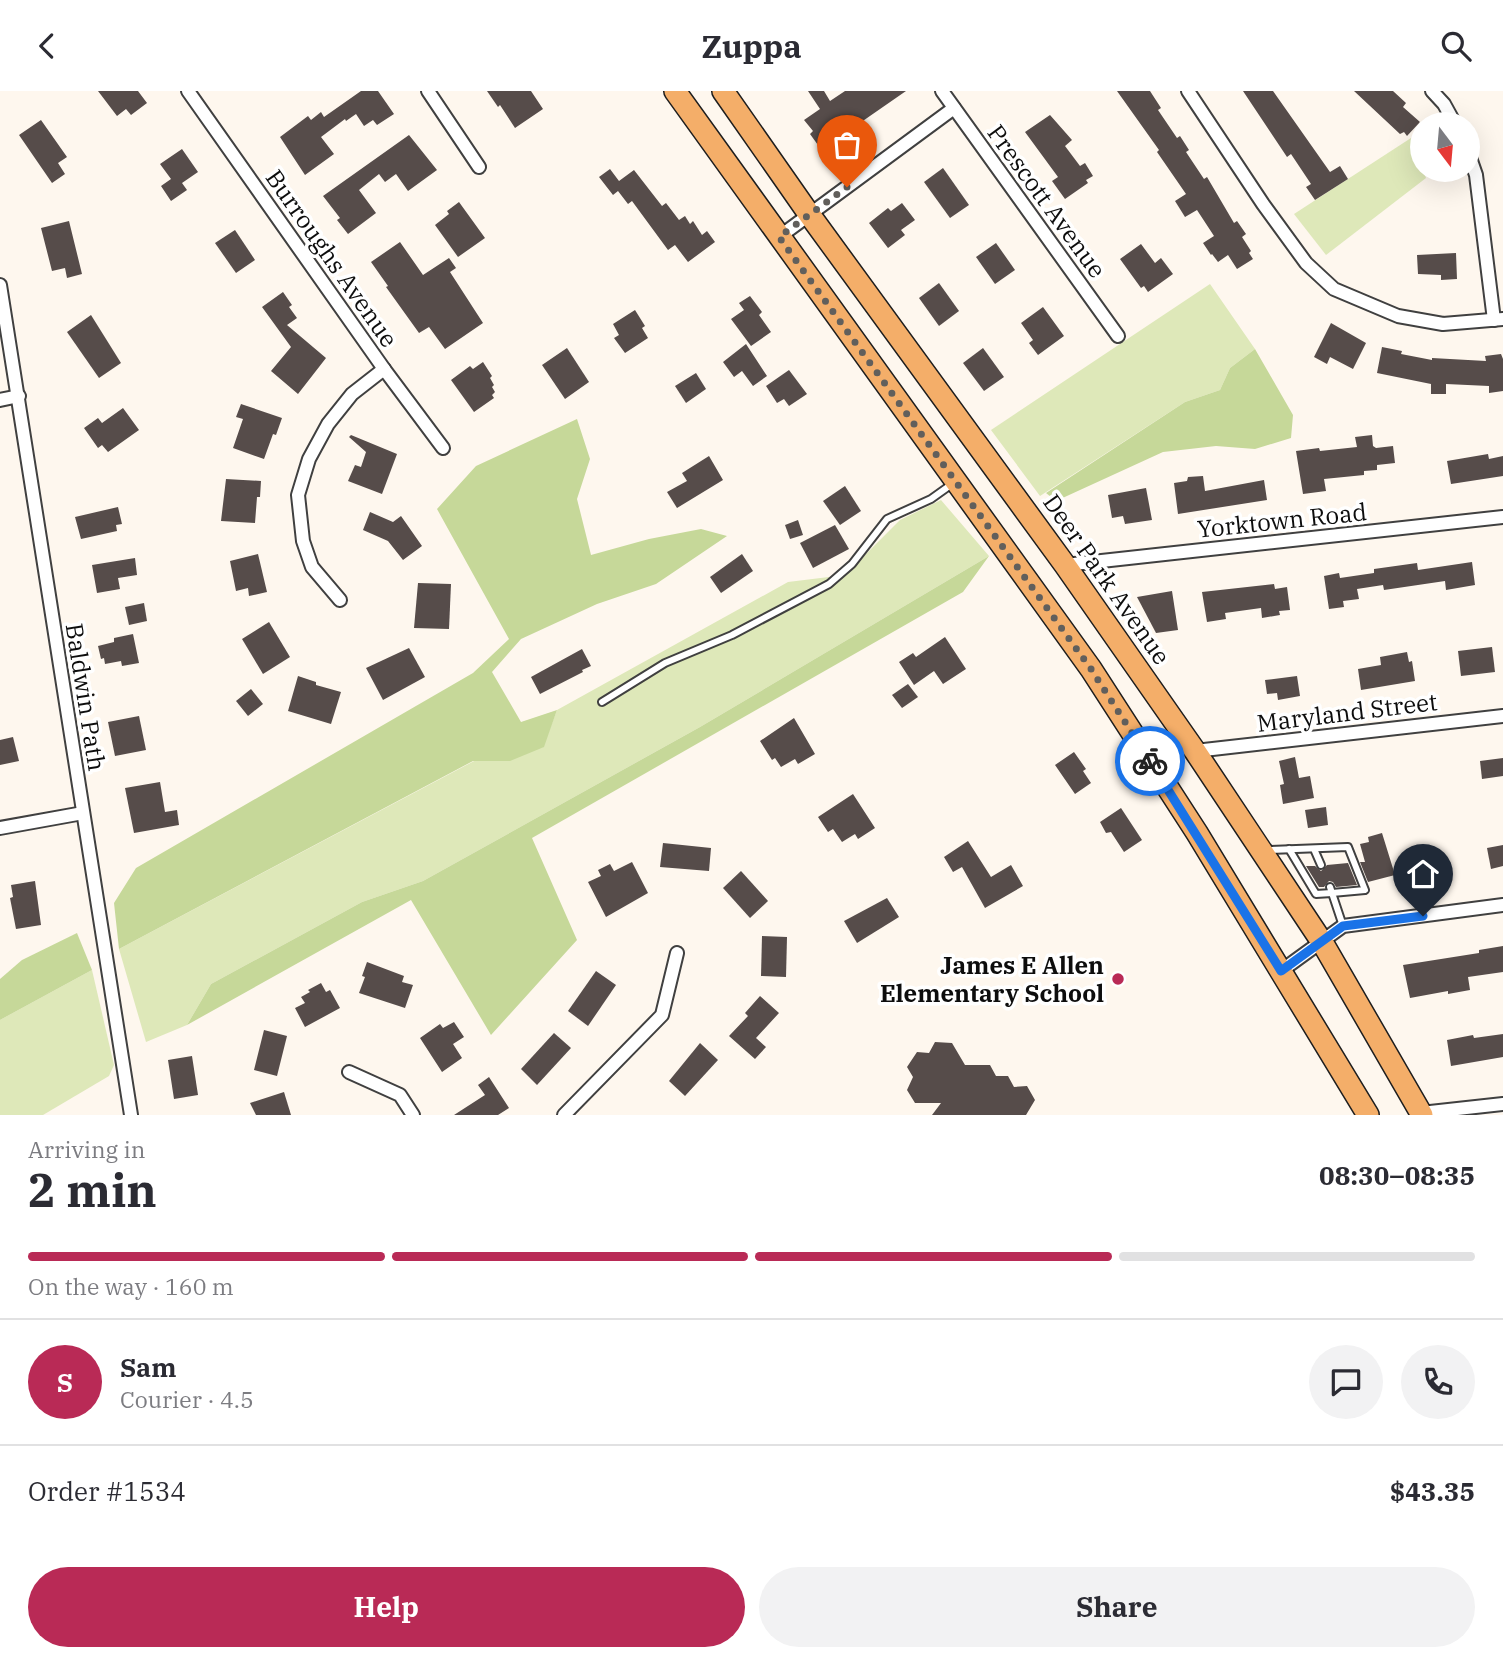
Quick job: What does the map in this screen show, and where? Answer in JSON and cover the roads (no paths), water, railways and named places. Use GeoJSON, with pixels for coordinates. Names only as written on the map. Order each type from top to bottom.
{"type":"FeatureCollection","features":[{"type":"Feature","properties":{"kind":"main road"},"geometry":{"type":"LineString","coordinates":[[675,91],[1091,669],[1197,833],[1368,1115]]}},
{"type":"Feature","properties":{"kind":"main road","name":"Deer Park Avenue"},"geometry":{"type":"LineString","coordinates":[[723,91],[809,214],[1065,565],[1262,851],[1307,900],[1322,942],[1421,1114]]}},
{"type":"Feature","properties":{"kind":"street","name":"Burroughs Avenue"},"geometry":{"type":"LineString","coordinates":[[188,91],[443,448]]}},
{"type":"Feature","properties":{"kind":"street"},"geometry":{"type":"LineString","coordinates":[[428,91],[479,167]]}},
{"type":"Feature","properties":{"kind":"street","name":"Prescott Avenue"},"geometry":{"type":"LineString","coordinates":[[942,91],[1118,336]]}},
{"type":"Feature","properties":{"kind":"street"},"geometry":{"type":"LineString","coordinates":[[1188,91],[1298,253],[1334,289],[1398,316],[1443,324],[1498,319],[1477,182]]}},
{"type":"Feature","properties":{"kind":"street"},"geometry":{"type":"LineString","coordinates":[[1432,91],[1448,112]]}},
{"type":"Feature","properties":{"kind":"street"},"geometry":{"type":"LineString","coordinates":[[779,237],[954,108]]}},
{"type":"Feature","properties":{"kind":"street","name":"Baldwin Path"},"geometry":{"type":"LineString","coordinates":[[0,285],[131,1115]]}},
{"type":"Feature","properties":{"kind":"street"},"geometry":{"type":"LineString","coordinates":[[341,600],[312,567],[303,541],[298,495],[309,459],[328,425],[352,394],[384,369]]}},
{"type":"Feature","properties":{"kind":"street"},"geometry":{"type":"LineString","coordinates":[[0,400],[19,396]]}},
{"type":"Feature","properties":{"kind":"street","name":"Yorktown Road"},"geometry":{"type":"LineString","coordinates":[[1065,565],[1503,517]]}},
{"type":"Feature","properties":{"kind":"street","name":"Maryland Street"},"geometry":{"type":"LineString","coordinates":[[1195,751],[1503,716]]}},
{"type":"Feature","properties":{"kind":"street"},"geometry":{"type":"LineString","coordinates":[[0,828],[83,813]]}},
{"type":"Feature","properties":{"kind":"street"},"geometry":{"type":"LineString","coordinates":[[1281,971],[1343,926],[1503,905]]}},
{"type":"Feature","properties":{"kind":"street"},"geometry":{"type":"LineString","coordinates":[[565,1115],[662,1015],[677,953]]}},
{"type":"Feature","properties":{"kind":"street"},"geometry":{"type":"LineString","coordinates":[[349,1072],[400,1095],[413,1115]]}},
{"type":"Feature","properties":{"kind":"street"},"geometry":{"type":"LineString","coordinates":[[1421,1114],[1503,1104]]}},
{"type":"Feature","properties":{"kind":"lane"},"geometry":{"type":"LineString","coordinates":[[602,702],[665,663],[732,635],[829,584],[852,564],[887,519],[931,499],[956,481]]}},
{"type":"Feature","properties":{"kind":"lane"},"geometry":{"type":"LineString","coordinates":[[1262,851],[1289,849],[1348,847],[1365,890],[1331,890],[1307,900],[1289,849]]}},
{"type":"Feature","properties":{"kind":"lane"},"geometry":{"type":"LineString","coordinates":[[1314,849],[1321,865]]}},
{"type":"Feature","properties":{"kind":"lane"},"geometry":{"type":"LineString","coordinates":[[1331,890],[1343,926]]}},
{"type":"Feature","properties":{"kind":"place","name":"James E Allen Elementary School"},"geometry":{"type":"Point","coordinates":[1118,979]}}]}
